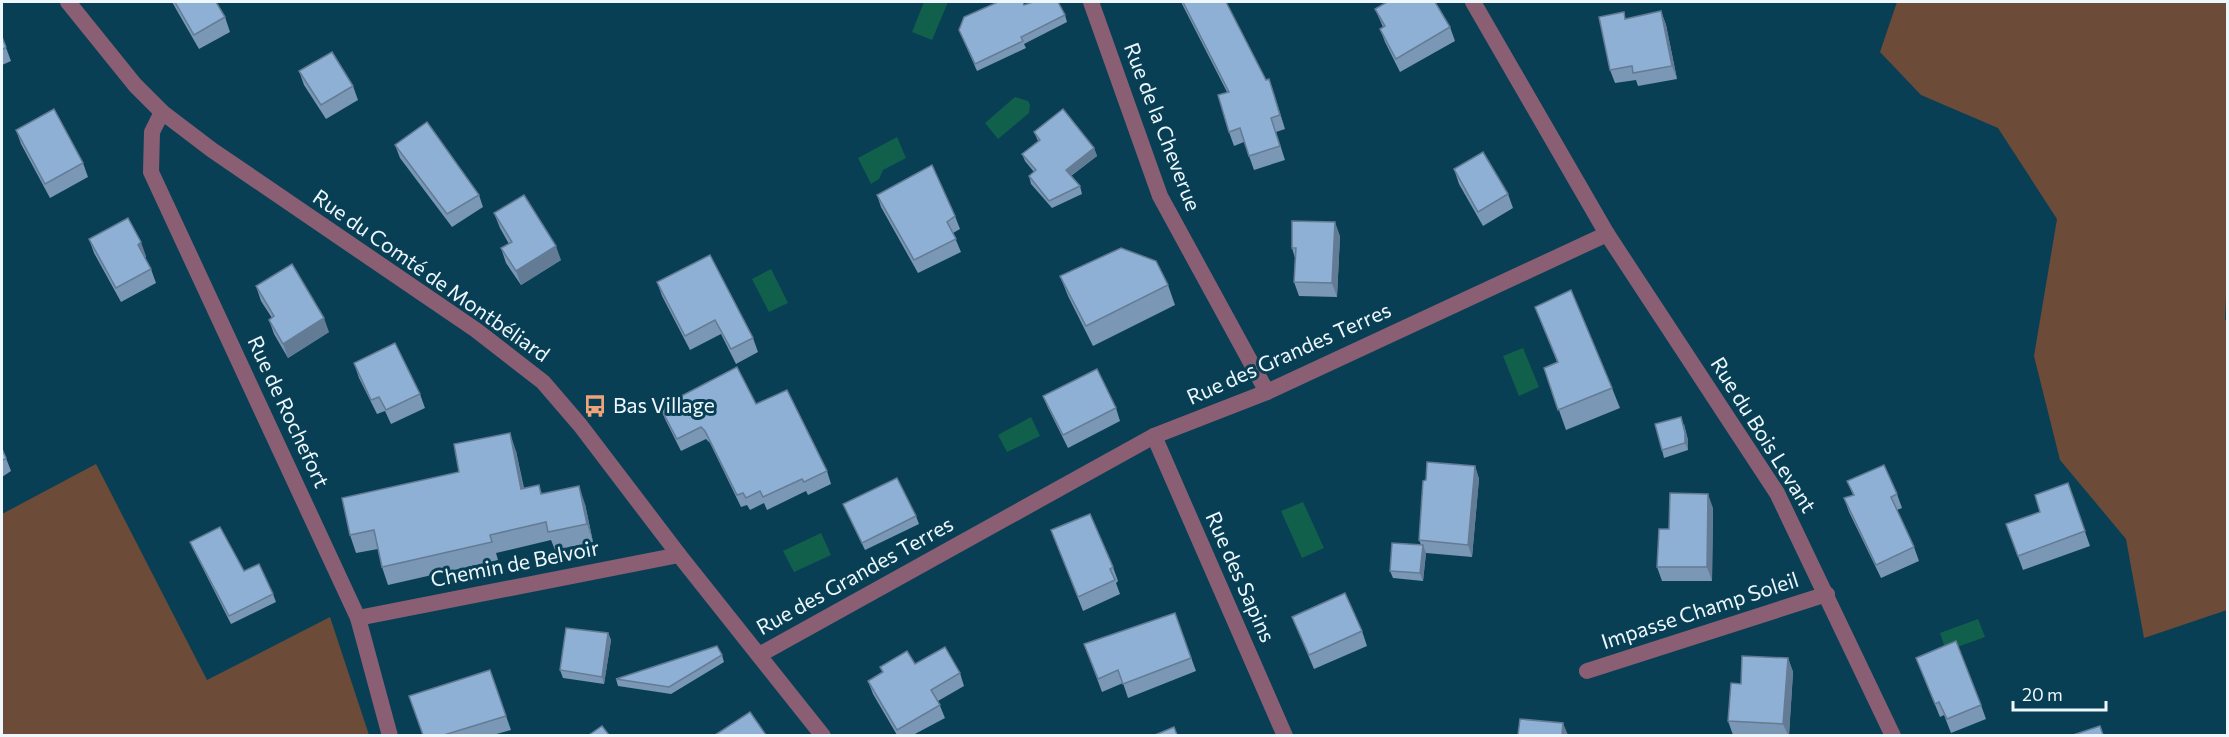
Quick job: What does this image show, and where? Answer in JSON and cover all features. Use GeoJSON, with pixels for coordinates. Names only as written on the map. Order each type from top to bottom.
{"type":"FeatureCollection","features":[{"type":"Feature","properties":{"kind":"street","name":"Rue du Comté de Montbéliard"},"geometry":{"type":"LineString","coordinates":[[68,2],[135,85],[162,112],[212,150],[499,347],[543,382],[580,425],[679,555],[823,735]]}},
{"type":"Feature","properties":{"kind":"street","name":"Rue de la Cheverue"},"geometry":{"type":"LineString","coordinates":[[1091,2],[1160,196],[1267,392]]}},
{"type":"Feature","properties":{"kind":"street"},"geometry":{"type":"LineString","coordinates":[[1473,2],[1607,234]]}},
{"type":"Feature","properties":{"kind":"street","name":"Rue de Rochefort"},"geometry":{"type":"LineString","coordinates":[[162,112],[152,132],[151,172],[358,618],[390,735]]}},
{"type":"Feature","properties":{"kind":"street","name":"Rue des Grandes Terres"},"geometry":{"type":"LineString","coordinates":[[759,655],[1154,436],[1267,392],[1607,234]]}},
{"type":"Feature","properties":{"kind":"street","name":"Rue du Bois Levant"},"geometry":{"type":"LineString","coordinates":[[1607,234],[1777,493],[1893,735]]}},
{"type":"Feature","properties":{"kind":"street","name":"Rue des Sapins"},"geometry":{"type":"LineString","coordinates":[[1154,436],[1285,735]]}},
{"type":"Feature","properties":{"kind":"street","name":"Chemin de Belvoir"},"geometry":{"type":"LineString","coordinates":[[358,618],[679,555]]}},
{"type":"Feature","properties":{"kind":"street","name":"Impasse Champ Soleil"},"geometry":{"type":"LineString","coordinates":[[1587,671],[1827,594]]}},
{"type":"Feature","properties":{"kind":"shaded area"},"geometry":{"type":"Polygon","coordinates":[[[924,2],[948,2],[932,40],[912,32],[924,2]]]}},
{"type":"Feature","properties":{"kind":"shaded area"},"geometry":{"type":"Polygon","coordinates":[[[1897,2],[2227,2],[2228,252],[2225,319],[2228,325],[2227,610],[2144,638],[2126,539],[2060,460],[2034,356],[2057,219],[1998,128],[1921,95],[1880,52],[1897,2]]]}},
{"type":"Feature","properties":{"kind":"shaded area"},"geometry":{"type":"Polygon","coordinates":[[[1015,97],[1028,101],[1029,113],[998,139],[985,123],[1015,97]]]}},
{"type":"Feature","properties":{"kind":"shaded area"},"geometry":{"type":"Polygon","coordinates":[[[897,137],[906,158],[883,170],[879,179],[871,184],[858,158],[897,137]]]}},
{"type":"Feature","properties":{"kind":"shaded area"},"geometry":{"type":"Polygon","coordinates":[[[771,269],[788,303],[769,312],[752,279],[771,269]]]}},
{"type":"Feature","properties":{"kind":"shaded area"},"geometry":{"type":"Polygon","coordinates":[[[1523,348],[1539,387],[1519,396],[1503,356],[1523,348]]]}},
{"type":"Feature","properties":{"kind":"shaded area"},"geometry":{"type":"Polygon","coordinates":[[[1031,417],[1040,436],[1007,452],[998,435],[1031,417]]]}},
{"type":"Feature","properties":{"kind":"shaded area"},"geometry":{"type":"Polygon","coordinates":[[[96,464],[207,680],[330,617],[369,735],[2,735],[2,514],[96,464]]]}},
{"type":"Feature","properties":{"kind":"shaded area"},"geometry":{"type":"Polygon","coordinates":[[[1303,502],[1324,548],[1302,558],[1281,511],[1303,502]]]}},
{"type":"Feature","properties":{"kind":"shaded area"},"geometry":{"type":"Polygon","coordinates":[[[821,533],[831,555],[794,572],[783,551],[821,533]]]}},
{"type":"Feature","properties":{"kind":"shaded area"},"geometry":{"type":"Polygon","coordinates":[[[1978,619],[1985,637],[1946,651],[1940,633],[1978,619]]]}},
{"type":"Feature","properties":{"kind":"building"},"geometry":{"type":"Polygon","coordinates":[[[175,2],[216,2],[225,17],[194,35],[175,2]]]}},
{"type":"Feature","properties":{"kind":"building"},"geometry":{"type":"Polygon","coordinates":[[[998,2],[1023,2],[1024,5],[1033,2],[1058,2],[1065,15],[1021,37],[1023,41],[975,64],[959,30],[964,17],[998,2]]]}},
{"type":"Feature","properties":{"kind":"building"},"geometry":{"type":"Polygon","coordinates":[[[1183,2],[1226,2],[1266,80],[1269,79],[1280,115],[1271,118],[1280,146],[1249,156],[1240,128],[1229,132],[1218,95],[1229,92],[1183,2]]]}},
{"type":"Feature","properties":{"kind":"building"},"geometry":{"type":"Polygon","coordinates":[[[1387,2],[1435,2],[1450,27],[1396,59],[1380,29],[1385,26],[1375,9],[1387,2]]]}},
{"type":"Feature","properties":{"kind":"building"},"geometry":{"type":"Polygon","coordinates":[[[1661,11],[1672,66],[1633,73],[1632,66],[1610,70],[1599,17],[1624,12],[1625,19],[1661,11]]]}},
{"type":"Feature","properties":{"kind":"building"},"geometry":{"type":"Polygon","coordinates":[[[2,37],[6,47],[2,50],[2,37]]]}},
{"type":"Feature","properties":{"kind":"building"},"geometry":{"type":"Polygon","coordinates":[[[332,52],[353,86],[321,105],[299,71],[332,52]]]}},
{"type":"Feature","properties":{"kind":"building"},"geometry":{"type":"Polygon","coordinates":[[[54,109],[83,163],[45,184],[16,130],[54,109]]]}},
{"type":"Feature","properties":{"kind":"building"},"geometry":{"type":"Polygon","coordinates":[[[1063,109],[1094,148],[1066,170],[1080,186],[1049,201],[1029,176],[1036,170],[1022,154],[1040,140],[1034,132],[1063,109]]]}},
{"type":"Feature","properties":{"kind":"building"},"geometry":{"type":"Polygon","coordinates":[[[427,122],[479,195],[447,214],[395,145],[427,122]]]}},
{"type":"Feature","properties":{"kind":"building"},"geometry":{"type":"Polygon","coordinates":[[[1483,152],[1508,194],[1478,212],[1454,169],[1483,152]]]}},
{"type":"Feature","properties":{"kind":"building"},"geometry":{"type":"Polygon","coordinates":[[[932,165],[955,216],[947,222],[956,239],[914,260],[877,195],[932,165]]]}},
{"type":"Feature","properties":{"kind":"building"},"geometry":{"type":"Polygon","coordinates":[[[524,195],[556,246],[516,271],[501,248],[512,242],[494,213],[524,195]]]}},
{"type":"Feature","properties":{"kind":"building"},"geometry":{"type":"Polygon","coordinates":[[[128,218],[141,242],[138,245],[151,269],[116,288],[89,239],[128,218]]]}},
{"type":"Feature","properties":{"kind":"building"},"geometry":{"type":"Polygon","coordinates":[[[1292,221],[1335,222],[1332,283],[1294,282],[1296,248],[1292,248],[1292,221]]]}},
{"type":"Feature","properties":{"kind":"building"},"geometry":{"type":"Polygon","coordinates":[[[1121,248],[1156,261],[1168,285],[1086,326],[1060,276],[1121,248]]]}},
{"type":"Feature","properties":{"kind":"building"},"geometry":{"type":"Polygon","coordinates":[[[710,255],[753,338],[731,349],[715,320],[685,336],[657,282],[710,255]]]}},
{"type":"Feature","properties":{"kind":"building"},"geometry":{"type":"Polygon","coordinates":[[[292,264],[324,318],[283,344],[269,320],[274,316],[256,286],[292,264]]]}},
{"type":"Feature","properties":{"kind":"building"},"geometry":{"type":"Polygon","coordinates":[[[1571,290],[1612,388],[1558,410],[1544,368],[1558,362],[1535,307],[1571,290]]]}},
{"type":"Feature","properties":{"kind":"building"},"geometry":{"type":"Polygon","coordinates":[[[395,343],[420,394],[386,410],[379,397],[371,400],[354,363],[395,343]]]}},
{"type":"Feature","properties":{"kind":"building"},"geometry":{"type":"Polygon","coordinates":[[[737,367],[756,404],[787,390],[827,471],[804,482],[802,479],[763,497],[760,491],[746,498],[743,493],[737,495],[701,427],[677,439],[660,407],[737,367]]]}},
{"type":"Feature","properties":{"kind":"building"},"geometry":{"type":"Polygon","coordinates":[[[1097,369],[1116,408],[1063,435],[1043,396],[1097,369]]]}},
{"type":"Feature","properties":{"kind":"building"},"geometry":{"type":"Polygon","coordinates":[[[1681,417],[1685,443],[1662,450],[1655,424],[1681,417]]]}},
{"type":"Feature","properties":{"kind":"building"},"geometry":{"type":"Polygon","coordinates":[[[510,433],[521,489],[539,485],[541,494],[579,486],[587,524],[548,532],[546,522],[490,535],[492,542],[382,567],[374,530],[350,535],[342,498],[459,472],[454,444],[510,433]]]}},
{"type":"Feature","properties":{"kind":"building"},"geometry":{"type":"Polygon","coordinates":[[[2,449],[6,458],[2,461],[2,449]]]}},
{"type":"Feature","properties":{"kind":"building"},"geometry":{"type":"Polygon","coordinates":[[[1427,462],[1475,466],[1468,545],[1419,540],[1423,481],[1426,480],[1427,462]]]}},
{"type":"Feature","properties":{"kind":"building"},"geometry":{"type":"Polygon","coordinates":[[[1884,465],[1897,494],[1891,497],[1914,547],[1876,565],[1844,498],[1854,495],[1847,481],[1884,465]]]}},
{"type":"Feature","properties":{"kind":"building"},"geometry":{"type":"Polygon","coordinates":[[[897,478],[916,516],[862,543],[843,504],[897,478]]]}},
{"type":"Feature","properties":{"kind":"building"},"geometry":{"type":"Polygon","coordinates":[[[2068,483],[2085,531],[2018,556],[2006,524],[2040,512],[2035,495],[2068,483]]]}},
{"type":"Feature","properties":{"kind":"building"},"geometry":{"type":"Polygon","coordinates":[[[1670,493],[1708,494],[1707,567],[1657,567],[1659,529],[1669,529],[1670,493]]]}},
{"type":"Feature","properties":{"kind":"building"},"geometry":{"type":"Polygon","coordinates":[[[1090,514],[1113,567],[1110,569],[1115,580],[1078,597],[1051,530],[1090,514]]]}},
{"type":"Feature","properties":{"kind":"building"},"geometry":{"type":"Polygon","coordinates":[[[220,527],[244,571],[259,564],[273,594],[229,616],[190,542],[220,527]]]}},
{"type":"Feature","properties":{"kind":"building"},"geometry":{"type":"Polygon","coordinates":[[[1392,543],[1423,545],[1420,573],[1390,571],[1392,543]]]}},
{"type":"Feature","properties":{"kind":"building"},"geometry":{"type":"Polygon","coordinates":[[[1345,593],[1362,631],[1309,655],[1292,617],[1345,593]]]}},
{"type":"Feature","properties":{"kind":"building"},"geometry":{"type":"Polygon","coordinates":[[[1175,613],[1191,658],[1123,684],[1118,670],[1098,679],[1084,644],[1175,613]]]}},
{"type":"Feature","properties":{"kind":"building"},"geometry":{"type":"Polygon","coordinates":[[[566,628],[608,633],[602,677],[560,670],[566,628]]]}},
{"type":"Feature","properties":{"kind":"building"},"geometry":{"type":"Polygon","coordinates":[[[1956,641],[1981,705],[1947,719],[1939,702],[1935,704],[1916,658],[1956,641]]]}},
{"type":"Feature","properties":{"kind":"building"},"geometry":{"type":"Polygon","coordinates":[[[717,646],[722,655],[669,687],[616,679],[717,646]]]}},
{"type":"Feature","properties":{"kind":"building"},"geometry":{"type":"Polygon","coordinates":[[[945,647],[960,673],[931,690],[940,705],[897,730],[868,681],[883,672],[880,667],[907,651],[915,664],[945,647]]]}},
{"type":"Feature","properties":{"kind":"building"},"geometry":{"type":"Polygon","coordinates":[[[1742,656],[1788,658],[1783,724],[1728,721],[1731,683],[1741,684],[1742,656]]]}},
{"type":"Feature","properties":{"kind":"building"},"geometry":{"type":"Polygon","coordinates":[[[490,670],[506,716],[444,735],[423,735],[409,696],[490,670]]]}},
{"type":"Feature","properties":{"kind":"building"},"geometry":{"type":"Polygon","coordinates":[[[750,712],[766,735],[715,735],[750,712]]]}},
{"type":"Feature","properties":{"kind":"building"},"geometry":{"type":"Polygon","coordinates":[[[1520,719],[1563,723],[1562,735],[1518,735],[1520,719]]]}},
{"type":"Feature","properties":{"kind":"building"},"geometry":{"type":"Polygon","coordinates":[[[602,726],[609,735],[589,735],[602,726]]]}},
{"type":"Feature","properties":{"kind":"building"},"geometry":{"type":"Polygon","coordinates":[[[2100,726],[2103,735],[2073,735],[2100,726]]]}},
{"type":"Feature","properties":{"kind":"building"},"geometry":{"type":"Polygon","coordinates":[[[1174,727],[1177,735],[1155,735],[1174,727]]]}},
{"type":"Feature","properties":{"kind":"place","name":"Bas Village"},"geometry":{"type":"Point","coordinates":[595,406]}}]}
